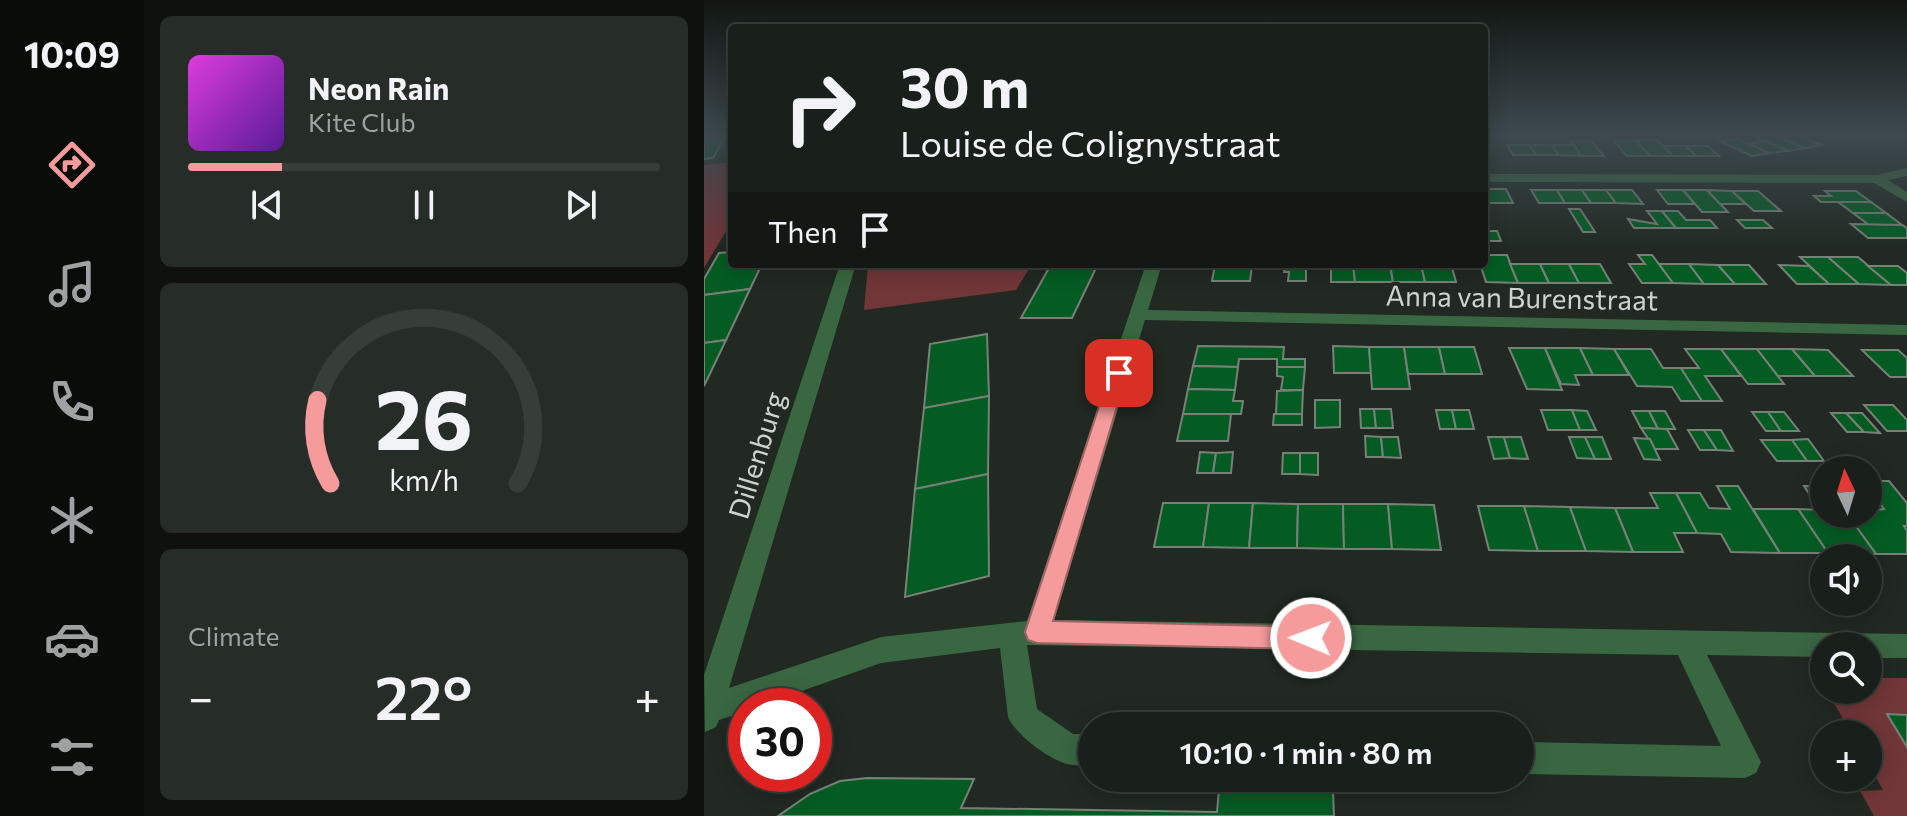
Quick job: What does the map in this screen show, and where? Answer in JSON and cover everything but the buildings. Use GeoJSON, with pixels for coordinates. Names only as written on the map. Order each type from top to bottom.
{"type":"FeatureCollection","features":[{"type":"Feature","properties":{"kind":"street"},"geometry":{"type":"LineString","coordinates":[[1488,178],[1877,179],[1902,173]]}},
{"type":"Feature","properties":{"kind":"street"},"geometry":{"type":"LineString","coordinates":[[1877,179],[1907,198]]}},
{"type":"Feature","properties":{"kind":"street","name":"Dillenburg"},"geometry":{"type":"LineString","coordinates":[[705,714],[847,268]]}},
{"type":"Feature","properties":{"kind":"street"},"geometry":{"type":"LineString","coordinates":[[1078,749],[1068,749],[1023,717],[1025,633],[1153,268]]}},
{"type":"Feature","properties":{"kind":"street","name":"Anna van Burenstraat"},"geometry":{"type":"LineString","coordinates":[[1137,315],[1907,330]]}},
{"type":"Feature","properties":{"kind":"street"},"geometry":{"type":"LineString","coordinates":[[705,714],[881,650],[1025,633],[1907,646]]}},
{"type":"Feature","properties":{"kind":"street"},"geometry":{"type":"LineString","coordinates":[[1534,758],[1745,762],[1687,645]]}},
{"type":"Feature","properties":{"kind":"shaded area"},"geometry":{"type":"Polygon","coordinates":[[[704,173],[728,173],[728,228],[704,268],[704,173]]]}},
{"type":"Feature","properties":{"kind":"shaded area"},"geometry":{"type":"Polygon","coordinates":[[[868,268],[1030,268],[1016,290],[864,310],[868,268]]]}},
{"type":"Feature","properties":{"kind":"shaded area"},"geometry":{"type":"Polygon","coordinates":[[[1882,678],[1907,678],[1907,816],[1874,816],[1861,792],[1883,790],[1882,720],[1844,720],[1834,704],[1882,704],[1882,678]]]}},
{"type":"Feature","properties":{"kind":"route"},"geometry":{"type":"LineString","coordinates":[[1119,373],[1037,632],[1311,638]]}}]}
